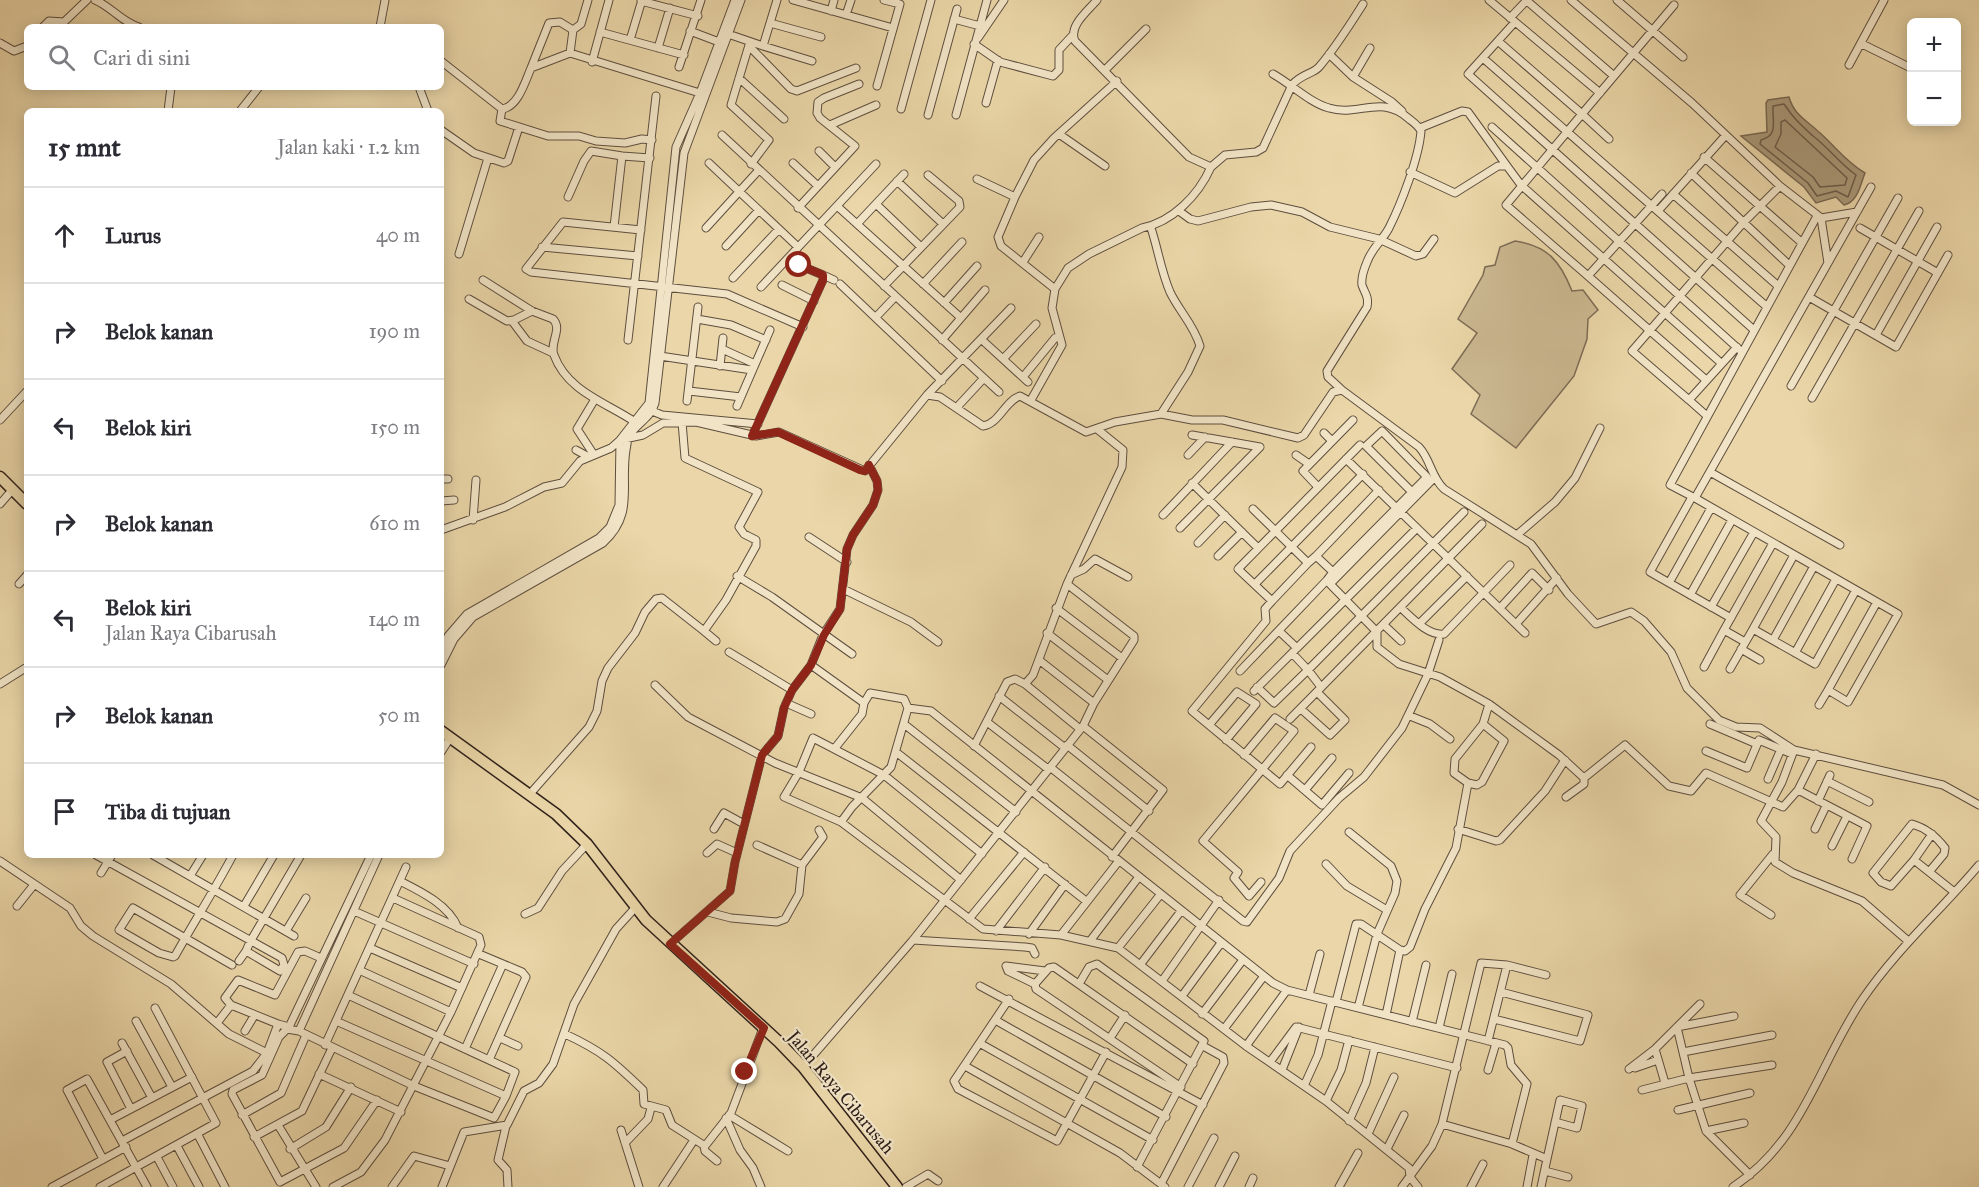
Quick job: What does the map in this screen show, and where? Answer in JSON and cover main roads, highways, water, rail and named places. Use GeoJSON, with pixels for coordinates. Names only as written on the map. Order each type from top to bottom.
{"type":"FeatureCollection","features":[{"type":"Feature","properties":{"kind":"main road"},"geometry":{"type":"LineString","coordinates":[[0,477],[24,501]]}},
{"type":"Feature","properties":{"kind":"main road","name":"Jalan Raya Cibarusah"},"geometry":{"type":"LineString","coordinates":[[446,734],[556,814],[587,844],[635,908],[670,944],[764,1028],[803,1067],[897,1187]]}},
{"type":"Feature","properties":{"kind":"water"},"geometry":{"type":"Polygon","coordinates":[[[1789,97],[1801,117],[1846,159],[1865,173],[1858,192],[1849,203],[1844,205],[1836,197],[1816,203],[1804,187],[1741,136],[1767,132],[1766,103],[1768,100],[1789,97]]]}}]}
